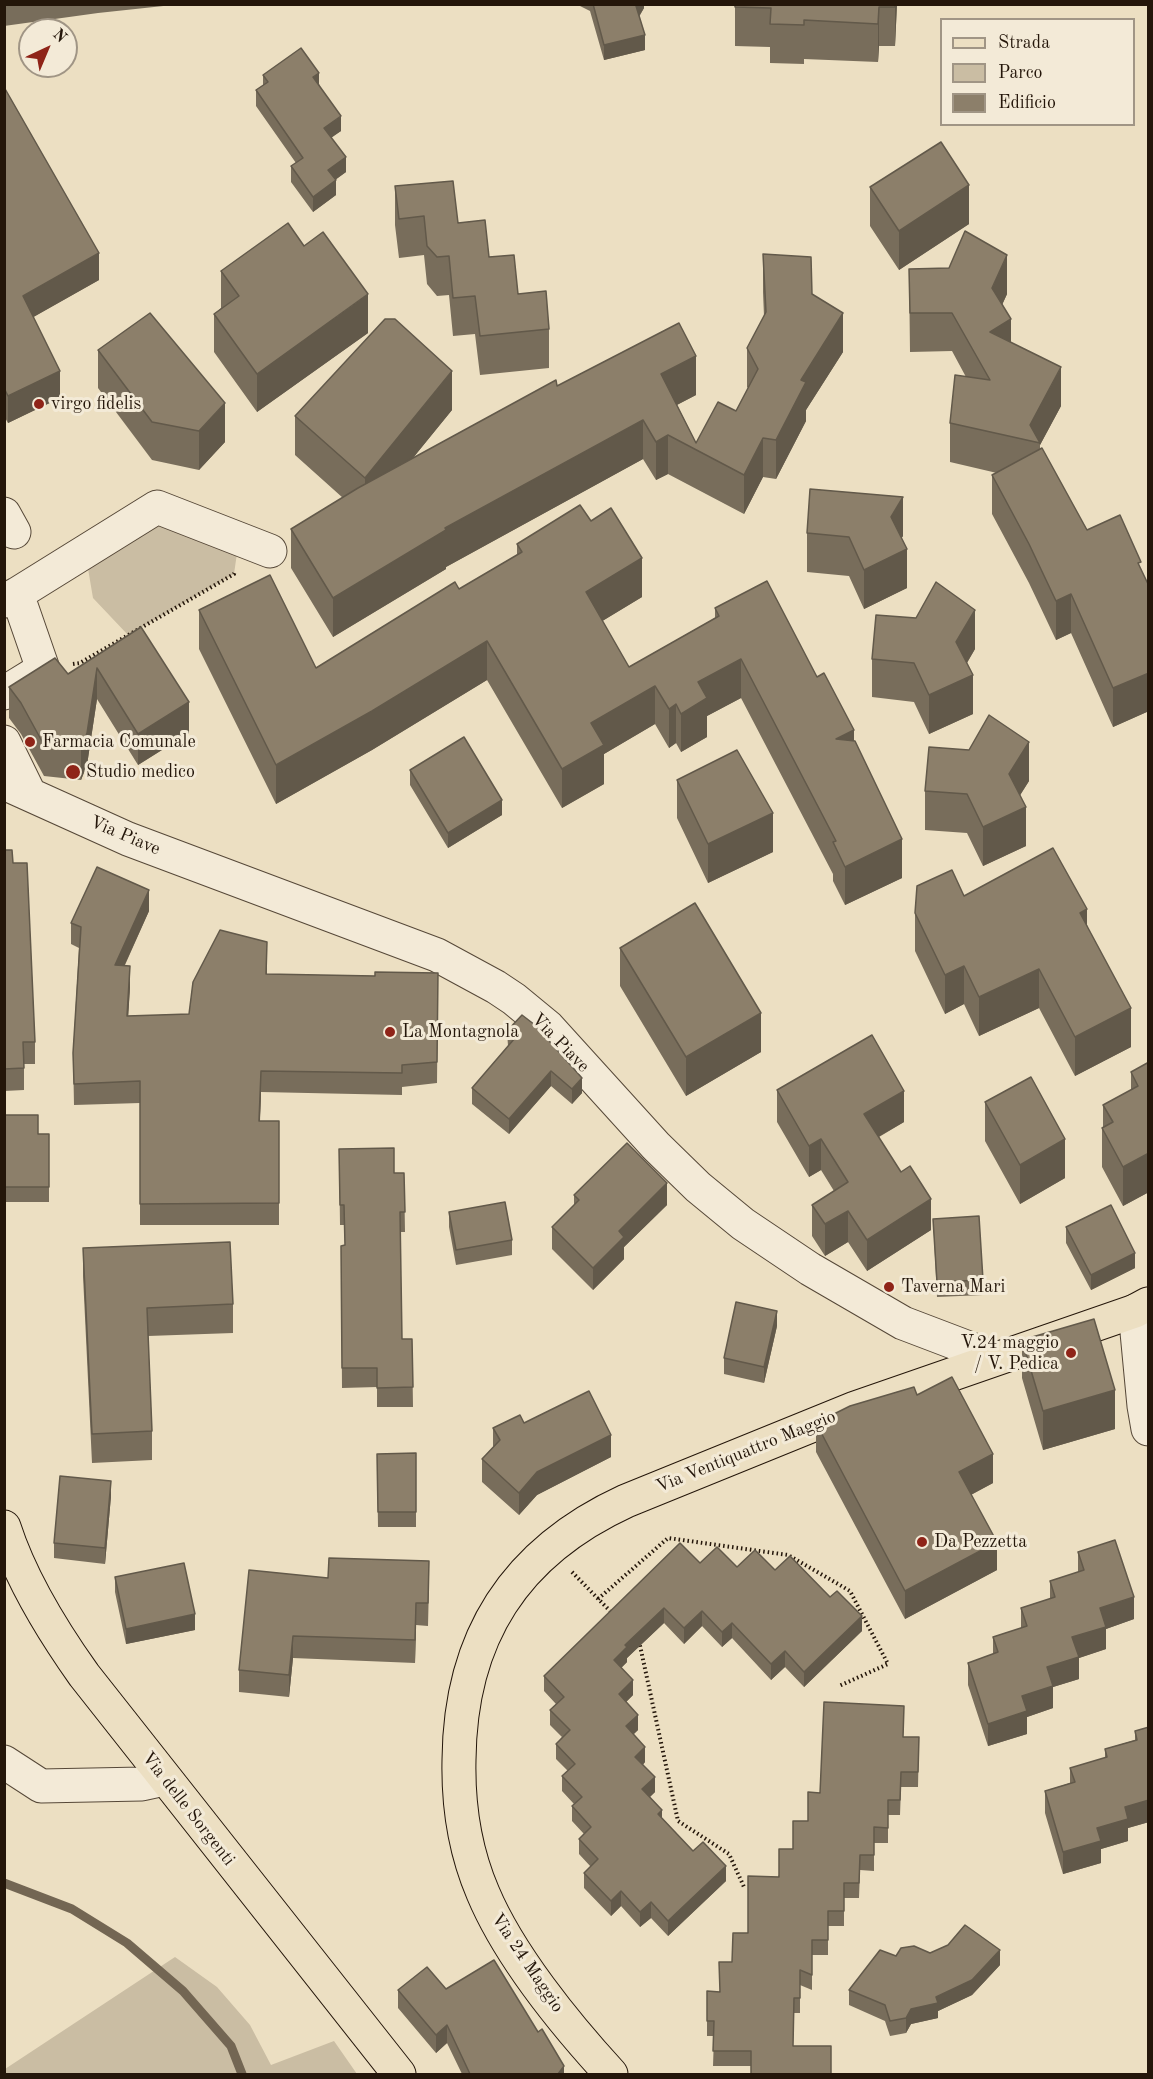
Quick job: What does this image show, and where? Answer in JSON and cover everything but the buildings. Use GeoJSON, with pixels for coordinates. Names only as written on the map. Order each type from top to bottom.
{"type":"FeatureCollection","features":[{"type":"Feature","properties":{"kind":"main road","name":"Via Ventiquattro Maggio"},"geometry":{"type":"LineString","coordinates":[[506,1596],[531,1566],[560,1539],[609,1509],[855,1408],[1142,1307]]}},
{"type":"Feature","properties":{"kind":"main road","name":"Via delle Sorgenti"},"geometry":{"type":"LineString","coordinates":[[4,1527],[30,1588],[58,1637],[84,1675],[399,2074]]}},
{"type":"Feature","properties":{"kind":"main road","name":"Via 24 Maggio"},"geometry":{"type":"LineString","coordinates":[[506,1596],[478,1649],[462,1705],[459,1778],[465,1838],[482,1892],[508,1940],[551,2001],[611,2074]]}},
{"type":"Feature","properties":{"kind":"street"},"geometry":{"type":"LineString","coordinates":[[4,693],[43,669],[11,597],[157,507],[270,551]]}},
{"type":"Feature","properties":{"kind":"street"},"geometry":{"type":"LineString","coordinates":[[4,742],[17,788]]}},
{"type":"Feature","properties":{"kind":"street","name":"Via Piave"},"geometry":{"type":"LineString","coordinates":[[17,788],[128,839],[436,955],[475,975],[514,999],[548,1027],[656,1146],[698,1187],[743,1224],[801,1264],[903,1323],[995,1358]]}},
{"type":"Feature","properties":{"kind":"street"},"geometry":{"type":"LineString","coordinates":[[1142,1307],[1144,1406],[1149,1429]]}},
{"type":"Feature","properties":{"kind":"street"},"geometry":{"type":"LineString","coordinates":[[4,1762],[41,1786],[142,1784],[165,1779]]}},
{"type":"Feature","properties":{"kind":"path"},"geometry":{"type":"LineString","coordinates":[[43,669],[80,663],[234,574],[239,539]]}},
{"type":"Feature","properties":{"kind":"path"},"geometry":{"type":"LineString","coordinates":[[598,1599],[668,1538],[788,1555],[850,1591],[888,1664],[839,1686]]}},
{"type":"Feature","properties":{"kind":"path"},"geometry":{"type":"LineString","coordinates":[[584,1583],[615,1616]]}},
{"type":"Feature","properties":{"kind":"path"},"geometry":{"type":"LineString","coordinates":[[631,1633],[640,1641],[678,1821],[729,1854],[744,1887]]}},
{"type":"Feature","properties":{"kind":"green space"},"geometry":{"type":"Polygon","coordinates":[[[157,507],[239,539],[234,574],[128,635],[93,598],[85,551],[157,507]]]}},
{"type":"Feature","properties":{"kind":"green space"},"geometry":{"type":"Polygon","coordinates":[[[175,1957],[217,1987],[250,2025],[271,2065],[334,2041],[357,2074],[5,2074],[5,2069],[175,1957]]]}},
{"type":"Feature","properties":{"kind":"waterway"},"geometry":{"type":"LineString","coordinates":[[4,1883],[72,1909],[127,1943],[183,1991],[231,2046],[242,2074]]}},
{"type":"Feature","properties":{"kind":"place","name":"virgo fidelis"},"geometry":{"type":"Point","coordinates":[39,404]}},
{"type":"Feature","properties":{"kind":"place","name":"Farmacia Comunale"},"geometry":{"type":"Point","coordinates":[30,742]}},
{"type":"Feature","properties":{"kind":"place","name":"Studio medico"},"geometry":{"type":"Point","coordinates":[73,772]}},
{"type":"Feature","properties":{"kind":"place","name":"La Montagnola"},"geometry":{"type":"Point","coordinates":[390,1032]}},
{"type":"Feature","properties":{"kind":"place","name":"Taverna Mari"},"geometry":{"type":"Point","coordinates":[889,1287]}},
{"type":"Feature","properties":{"kind":"place","name":"V.24 maggio / V. Pedica"},"geometry":{"type":"Point","coordinates":[1071,1353]}},
{"type":"Feature","properties":{"kind":"place","name":"Da Pezzetta"},"geometry":{"type":"Point","coordinates":[922,1542]}}]}
